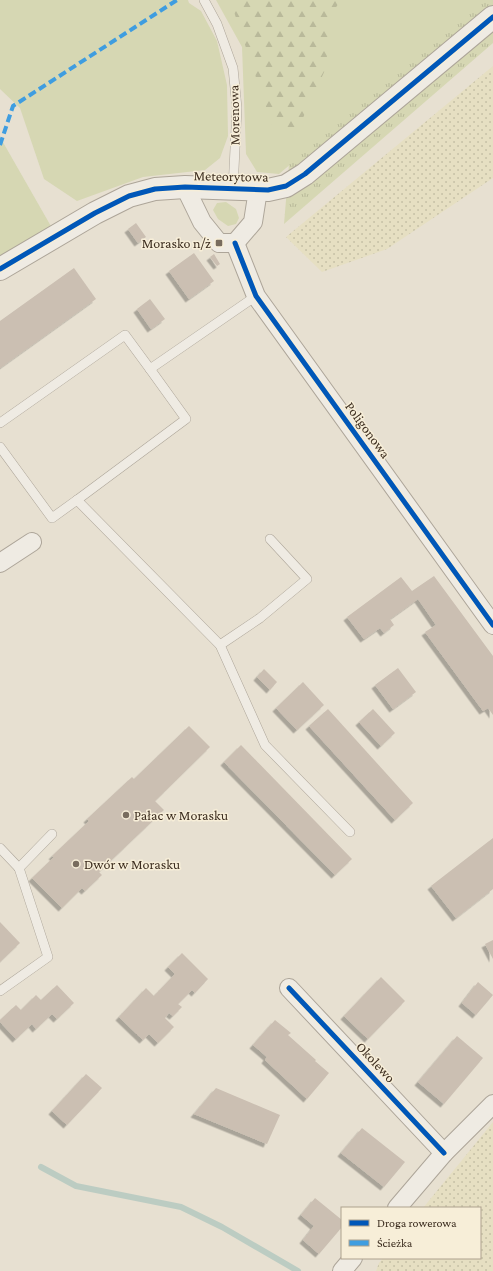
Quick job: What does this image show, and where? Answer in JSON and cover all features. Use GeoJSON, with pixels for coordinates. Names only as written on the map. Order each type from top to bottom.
{"type":"FeatureCollection","features":[{"type":"Feature","properties":{"kind":"street","name":"Meteorytowa"},"geometry":{"type":"LineString","coordinates":[[0,269],[95,213],[125,198],[155,190],[185,187],[258,190],[279,188],[294,182],[493,17]]}},
{"type":"Feature","properties":{"kind":"street"},"geometry":{"type":"LineString","coordinates":[[185,187],[202,222],[219,243],[235,243],[253,222],[258,190]]}},
{"type":"Feature","properties":{"kind":"street","name":"Poligonowa"},"geometry":{"type":"LineString","coordinates":[[235,243],[256,296],[493,625]]}},
{"type":"Feature","properties":{"kind":"street"},"geometry":{"type":"LineString","coordinates":[[0,563],[32,542]]}},
{"type":"Feature","properties":{"kind":"street","name":"Okolewo"},"geometry":{"type":"LineString","coordinates":[[290,988],[444,1153]]}},
{"type":"Feature","properties":{"kind":"street"},"geometry":{"type":"LineString","coordinates":[[398,1207],[444,1153],[493,1104]]}},
{"type":"Feature","properties":{"kind":"street"},"geometry":{"type":"LineString","coordinates":[[342,1271],[352,1259]]}},
{"type":"Feature","properties":{"kind":"lane","name":"Morenowa"},"geometry":{"type":"LineString","coordinates":[[204,0],[217,24],[233,68],[237,108],[233,189]]}},
{"type":"Feature","properties":{"kind":"lane"},"geometry":{"type":"LineString","coordinates":[[150,369],[256,296]]}},
{"type":"Feature","properties":{"kind":"lane"},"geometry":{"type":"LineString","coordinates":[[0,423],[125,335],[186,418],[52,518],[0,447]]}},
{"type":"Feature","properties":{"kind":"lane"},"geometry":{"type":"LineString","coordinates":[[77,500],[220,645],[265,745],[350,832]]}},
{"type":"Feature","properties":{"kind":"lane"},"geometry":{"type":"LineString","coordinates":[[220,645],[260,618],[307,579],[270,539]]}},
{"type":"Feature","properties":{"kind":"lane"},"geometry":{"type":"LineString","coordinates":[[19,868],[52,834]]}},
{"type":"Feature","properties":{"kind":"lane"},"geometry":{"type":"LineString","coordinates":[[0,848],[19,868],[48,957],[0,991]]}},
{"type":"Feature","properties":{"kind":"shaded area"},"geometry":{"type":"Polygon","coordinates":[[[493,66],[493,178],[387,249],[322,272],[286,237],[493,66]]]}},
{"type":"Feature","properties":{"kind":"shaded area"},"geometry":{"type":"Polygon","coordinates":[[[493,1122],[493,1271],[376,1271],[382,1259],[481,1259],[481,1207],[424,1207],[493,1122]]]}},
{"type":"Feature","properties":{"kind":"green space"},"geometry":{"type":"Polygon","coordinates":[[[0,0],[188,0],[189,3],[201,11],[217,41],[227,85],[228,136],[220,158],[205,170],[143,177],[77,201],[44,179],[20,108],[0,89],[0,0]]]}},
{"type":"Feature","properties":{"kind":"green space"},"geometry":{"type":"Polygon","coordinates":[[[216,0],[485,0],[279,174],[257,172],[246,154],[242,47],[216,0]]]}},
{"type":"Feature","properties":{"kind":"green space"},"geometry":{"type":"Polygon","coordinates":[[[230,0],[341,0],[330,16],[326,68],[296,133],[272,125],[230,0]]]}},
{"type":"Feature","properties":{"kind":"green space"},"geometry":{"type":"Polygon","coordinates":[[[484,0],[493,0],[493,43],[284,224],[289,164],[484,0]]]}},
{"type":"Feature","properties":{"kind":"green space"},"geometry":{"type":"Polygon","coordinates":[[[0,137],[52,228],[0,258],[0,137]]]}},
{"type":"Feature","properties":{"kind":"green space"},"geometry":{"type":"Polygon","coordinates":[[[226,202],[236,209],[239,218],[236,224],[228,226],[218,219],[213,210],[217,203],[226,202]]]}},
{"type":"Feature","properties":{"kind":"building"},"geometry":{"type":"Polygon","coordinates":[[[136,223],[146,237],[138,243],[128,229],[136,223]]]}},
{"type":"Feature","properties":{"kind":"building"},"geometry":{"type":"Polygon","coordinates":[[[194,253],[214,281],[189,299],[169,271],[194,253]]]}},
{"type":"Feature","properties":{"kind":"building"},"geometry":{"type":"Polygon","coordinates":[[[214,254],[220,264],[217,266],[210,257],[214,254]]]}},
{"type":"Feature","properties":{"kind":"building"},"geometry":{"type":"Polygon","coordinates":[[[74,268],[96,299],[0,368],[0,321],[74,268]]]}},
{"type":"Feature","properties":{"kind":"building"},"geometry":{"type":"Polygon","coordinates":[[[150,299],[165,319],[151,329],[137,309],[150,299]]]}},
{"type":"Feature","properties":{"kind":"building"},"geometry":{"type":"Polygon","coordinates":[[[434,576],[493,656],[493,715],[488,708],[483,711],[425,632],[436,625],[418,599],[390,619],[394,625],[384,633],[380,628],[364,639],[347,617],[401,577],[412,591],[434,576]]]}},
{"type":"Feature","properties":{"kind":"building"},"geometry":{"type":"Polygon","coordinates":[[[398,668],[416,692],[393,709],[375,685],[398,668]]]}},
{"type":"Feature","properties":{"kind":"building"},"geometry":{"type":"Polygon","coordinates":[[[264,669],[277,682],[270,690],[257,677],[264,669]]]}},
{"type":"Feature","properties":{"kind":"building"},"geometry":{"type":"Polygon","coordinates":[[[303,682],[324,705],[297,730],[276,708],[303,682]]]}},
{"type":"Feature","properties":{"kind":"building"},"geometry":{"type":"Polygon","coordinates":[[[328,709],[413,803],[395,820],[309,726],[328,709]]]}},
{"type":"Feature","properties":{"kind":"building"},"geometry":{"type":"Polygon","coordinates":[[[373,709],[395,733],[381,746],[359,722],[373,709]]]}},
{"type":"Feature","properties":{"kind":"building"},"geometry":{"type":"Polygon","coordinates":[[[189,726],[210,747],[155,801],[164,810],[99,872],[102,875],[85,891],[82,888],[62,908],[32,878],[54,857],[52,856],[89,821],[87,819],[132,777],[134,779],[189,726]]]}},
{"type":"Feature","properties":{"kind":"building"},"geometry":{"type":"Polygon","coordinates":[[[241,745],[352,859],[335,875],[224,762],[241,745]]]}},
{"type":"Feature","properties":{"kind":"building"},"geometry":{"type":"Polygon","coordinates":[[[493,838],[493,889],[456,918],[431,886],[493,838]]]}},
{"type":"Feature","properties":{"kind":"building"},"geometry":{"type":"Polygon","coordinates":[[[0,922],[20,943],[0,962],[0,922]]]}},
{"type":"Feature","properties":{"kind":"building"},"geometry":{"type":"Polygon","coordinates":[[[493,940],[493,959],[485,944],[493,940]]]}},
{"type":"Feature","properties":{"kind":"building"},"geometry":{"type":"Polygon","coordinates":[[[182,953],[208,979],[195,993],[192,990],[178,1004],[182,1007],[173,1016],[169,1013],[165,1018],[174,1027],[158,1043],[149,1034],[143,1040],[119,1017],[146,988],[154,996],[175,974],[168,967],[182,953]]]}},
{"type":"Feature","properties":{"kind":"building"},"geometry":{"type":"Polygon","coordinates":[[[381,977],[405,1001],[368,1039],[344,1016],[381,977]]]}},
{"type":"Feature","properties":{"kind":"building"},"geometry":{"type":"Polygon","coordinates":[[[478,982],[493,995],[476,1015],[462,1003],[478,982]]]}},
{"type":"Feature","properties":{"kind":"building"},"geometry":{"type":"Polygon","coordinates":[[[57,985],[74,1003],[57,1019],[52,1014],[36,1029],[32,1024],[16,1039],[0,1022],[0,1020],[16,1005],[21,1010],[36,995],[41,1000],[57,985]]]}},
{"type":"Feature","properties":{"kind":"building"},"geometry":{"type":"Polygon","coordinates":[[[275,1020],[291,1033],[288,1035],[329,1073],[307,1099],[265,1060],[267,1057],[253,1045],[275,1020]]]}},
{"type":"Feature","properties":{"kind":"building"},"geometry":{"type":"Polygon","coordinates":[[[457,1036],[483,1058],[444,1104],[418,1082],[457,1036]]]}},
{"type":"Feature","properties":{"kind":"building"},"geometry":{"type":"Polygon","coordinates":[[[86,1074],[102,1088],[67,1125],[52,1111],[86,1074]]]}},
{"type":"Feature","properties":{"kind":"building"},"geometry":{"type":"Polygon","coordinates":[[[216,1088],[280,1115],[267,1144],[194,1114],[216,1088]]]}},
{"type":"Feature","properties":{"kind":"building"},"geometry":{"type":"Polygon","coordinates":[[[362,1128],[405,1162],[384,1187],[341,1153],[362,1128]]]}},
{"type":"Feature","properties":{"kind":"building"},"geometry":{"type":"Polygon","coordinates":[[[315,1198],[341,1219],[341,1228],[319,1254],[303,1240],[314,1226],[301,1215],[315,1198]]]}},
{"type":"Feature","properties":{"kind":"waterway"},"geometry":{"type":"LineString","coordinates":[[41,1167],[76,1186],[181,1207],[222,1227],[298,1271]]}},
{"type":"Feature","properties":{"kind":"marked path"},"geometry":{"type":"LineString","coordinates":[[0,145],[13,106],[177,0]]}},
{"type":"Feature","properties":{"kind":"cycle path"},"geometry":{"type":"LineString","coordinates":[[0,269],[95,213],[129,196],[155,189],[185,187],[268,190],[286,186],[305,174],[493,17]]}},
{"type":"Feature","properties":{"kind":"cycle path"},"geometry":{"type":"LineString","coordinates":[[235,243],[256,296],[493,625]]}},
{"type":"Feature","properties":{"kind":"cycle path"},"geometry":{"type":"LineString","coordinates":[[289,988],[444,1153]]}},
{"type":"Feature","properties":{"kind":"place","name":"Morasko n/ż"},"geometry":{"type":"Point","coordinates":[219,243]}},
{"type":"Feature","properties":{"kind":"place","name":"Pałac w Morasku"},"geometry":{"type":"Point","coordinates":[126,815]}},
{"type":"Feature","properties":{"kind":"place","name":"Dwór w Morasku"},"geometry":{"type":"Point","coordinates":[76,864]}}]}
